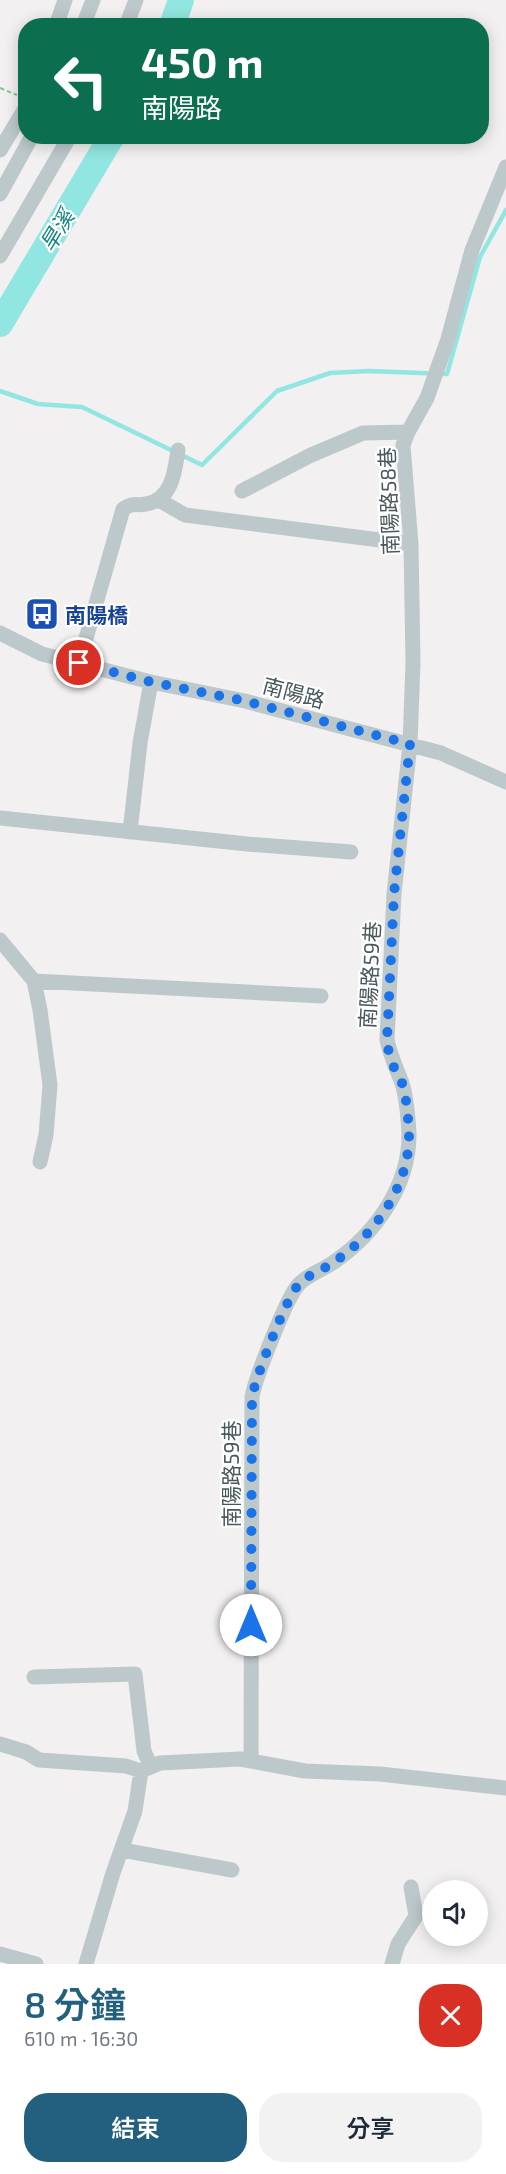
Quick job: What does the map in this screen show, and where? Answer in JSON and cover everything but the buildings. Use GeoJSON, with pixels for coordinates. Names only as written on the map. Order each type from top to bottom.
{"type":"FeatureCollection","features":[{"type":"Feature","properties":{"kind":"street"},"geometry":{"type":"LineString","coordinates":[[59,18],[65,0]]}},
{"type":"Feature","properties":{"kind":"street"},"geometry":{"type":"LineString","coordinates":[[86,18],[93,0]]}},
{"type":"Feature","properties":{"kind":"street"},"geometry":{"type":"LineString","coordinates":[[129,18],[136,0]]}},
{"type":"Feature","properties":{"kind":"street"},"geometry":{"type":"LineString","coordinates":[[0,150],[18,120]]}},
{"type":"Feature","properties":{"kind":"street"},"geometry":{"type":"LineString","coordinates":[[0,194],[28,144]]}},
{"type":"Feature","properties":{"kind":"street"},"geometry":{"type":"LineString","coordinates":[[0,256],[65,144]]}},
{"type":"Feature","properties":{"kind":"street","name":"南陽路58巷"},"geometry":{"type":"LineString","coordinates":[[410,744],[413,663],[411,544],[403,445],[428,398],[448,339],[472,250],[506,167]]}},
{"type":"Feature","properties":{"kind":"street"},"geometry":{"type":"LineString","coordinates":[[242,491],[309,456],[363,434],[408,432]]}},
{"type":"Feature","properties":{"kind":"street"},"geometry":{"type":"LineString","coordinates":[[79,663],[123,509],[131,504],[146,504],[159,500],[175,475],[178,450]]}},
{"type":"Feature","properties":{"kind":"street"},"geometry":{"type":"LineString","coordinates":[[159,500],[185,515],[411,544]]}},
{"type":"Feature","properties":{"kind":"street","name":"南陽路"},"geometry":{"type":"LineString","coordinates":[[0,634],[42,654],[151,682],[245,701],[441,753],[506,782]]}},
{"type":"Feature","properties":{"kind":"street"},"geometry":{"type":"LineString","coordinates":[[130,832],[140,743],[151,682]]}},
{"type":"Feature","properties":{"kind":"street","name":"南陽路59巷"},"geometry":{"type":"LineString","coordinates":[[250,1761],[252,1397],[255,1382],[289,1299],[298,1284],[334,1262],[367,1234],[385,1212],[407,1160],[409,1134],[407,1108],[402,1084],[391,1062],[387,1040],[394,894],[410,744]]}},
{"type":"Feature","properties":{"kind":"street"},"geometry":{"type":"LineString","coordinates":[[0,818],[247,844],[351,852]]}},
{"type":"Feature","properties":{"kind":"street"},"geometry":{"type":"LineString","coordinates":[[0,940],[33,981],[40,1010],[50,1085],[46,1135],[40,1162]]}},
{"type":"Feature","properties":{"kind":"street"},"geometry":{"type":"LineString","coordinates":[[33,981],[321,996]]}},
{"type":"Feature","properties":{"kind":"street"},"geometry":{"type":"LineString","coordinates":[[34,1677],[135,1674],[146,1769],[86,1964]]}},
{"type":"Feature","properties":{"kind":"street"},"geometry":{"type":"LineString","coordinates":[[0,1744],[26,1752],[39,1760],[146,1769],[160,1763],[240,1759],[305,1771],[380,1774],[506,1788]]}},
{"type":"Feature","properties":{"kind":"street"},"geometry":{"type":"LineString","coordinates":[[122,1850],[232,1870]]}},
{"type":"Feature","properties":{"kind":"street"},"geometry":{"type":"LineString","coordinates":[[392,1964],[398,1944],[416,1916],[411,1887]]}},
{"type":"Feature","properties":{"kind":"street"},"geometry":{"type":"LineString","coordinates":[[0,1954],[36,1964]]}},
{"type":"Feature","properties":{"kind":"path"},"geometry":{"type":"LineString","coordinates":[[0,88],[18,96]]}},
{"type":"Feature","properties":{"kind":"waterway","name":"旱溪"},"geometry":{"type":"LineString","coordinates":[[175,18],[181,0]]}},
{"type":"Feature","properties":{"kind":"waterway","name":"旱溪"},"geometry":{"type":"LineString","coordinates":[[0,324],[107,144]]}},
{"type":"Feature","properties":{"kind":"waterway"},"geometry":{"type":"LineString","coordinates":[[0,391],[38,404],[82,407],[202,465],[277,391],[330,373],[368,371],[447,374],[480,257],[506,210]]}},
{"type":"Feature","properties":{"kind":"place","name":"南陽橋"},"geometry":{"type":"Point","coordinates":[42,614]}},
{"type":"Feature","properties":{"kind":"route"},"geometry":{"type":"LineString","coordinates":[[79,663],[151,682],[245,701],[410,744],[394,894],[387,1040],[391,1062],[402,1084],[407,1108],[409,1134],[407,1160],[385,1212],[367,1234],[334,1262],[298,1284],[289,1299],[255,1382],[252,1397],[251,1625]]}}]}
